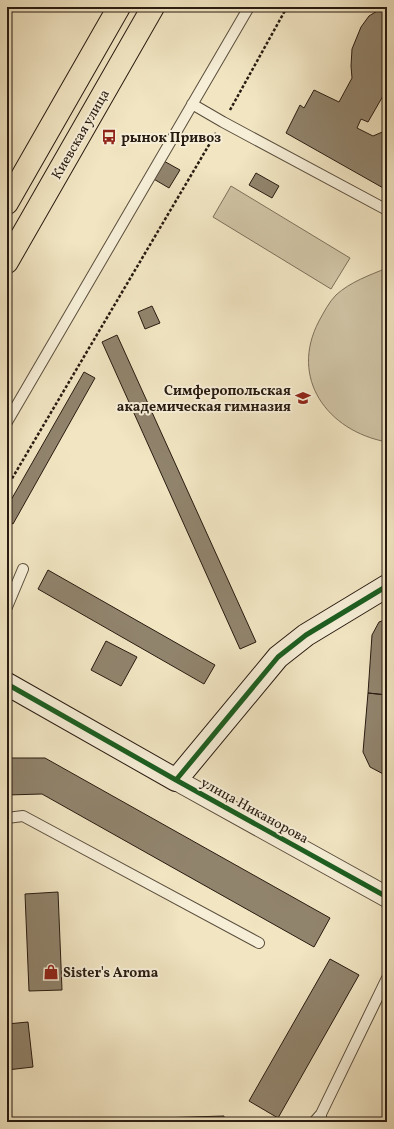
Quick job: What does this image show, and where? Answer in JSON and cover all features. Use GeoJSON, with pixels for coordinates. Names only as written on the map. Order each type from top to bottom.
{"type":"FeatureCollection","features":[{"type":"Feature","properties":{"kind":"main road","name":"Киевская улица"},"geometry":{"type":"LineString","coordinates":[[7,202],[119,7]]}},
{"type":"Feature","properties":{"kind":"main road","name":"Киевская улица"},"geometry":{"type":"LineString","coordinates":[[7,262],[152,7]]}},
{"type":"Feature","properties":{"kind":"street"},"geometry":{"type":"LineString","coordinates":[[176,780],[278,657],[306,635],[387,586]]}},
{"type":"Feature","properties":{"kind":"street","name":"улица Никанорова"},"geometry":{"type":"LineString","coordinates":[[7,684],[387,897]]}},
{"type":"Feature","properties":{"kind":"lane"},"geometry":{"type":"LineString","coordinates":[[7,422],[249,7]]}},
{"type":"Feature","properties":{"kind":"lane"},"geometry":{"type":"LineString","coordinates":[[192,104],[387,210]]}},
{"type":"Feature","properties":{"kind":"lane"},"geometry":{"type":"LineString","coordinates":[[7,607],[23,570]]}},
{"type":"Feature","properties":{"kind":"lane"},"geometry":{"type":"LineString","coordinates":[[7,818],[23,816],[259,943]]}},
{"type":"Feature","properties":{"kind":"lane"},"geometry":{"type":"LineString","coordinates":[[318,1119],[387,978]]}},
{"type":"Feature","properties":{"kind":"path"},"geometry":{"type":"LineString","coordinates":[[7,487],[223,122],[287,7]]}},
{"type":"Feature","properties":{"kind":"shaded area"},"geometry":{"type":"Polygon","coordinates":[[[231,186],[350,258],[331,289],[213,217],[231,186]]]}},
{"type":"Feature","properties":{"kind":"shaded area"},"geometry":{"type":"Polygon","coordinates":[[[387,268],[387,442],[366,436],[347,426],[331,414],[319,399],[312,381],[309,362],[311,342],[319,321],[333,298],[342,290],[354,283],[387,268]]]}},
{"type":"Feature","properties":{"kind":"building"},"geometry":{"type":"Polygon","coordinates":[[[387,7],[387,89],[368,122],[361,119],[357,128],[373,136],[387,130],[387,188],[385,189],[286,133],[300,105],[304,108],[314,90],[339,102],[352,78],[352,49],[361,27],[369,16],[382,8],[387,7]]]}},
{"type":"Feature","properties":{"kind":"building"},"geometry":{"type":"Polygon","coordinates":[[[162,160],[180,170],[169,188],[152,178],[162,160]]]}},
{"type":"Feature","properties":{"kind":"building"},"geometry":{"type":"Polygon","coordinates":[[[256,173],[279,186],[272,198],[249,185],[256,173]]]}},
{"type":"Feature","properties":{"kind":"building"},"geometry":{"type":"Polygon","coordinates":[[[152,306],[160,323],[145,329],[138,312],[152,306]]]}},
{"type":"Feature","properties":{"kind":"building"},"geometry":{"type":"Polygon","coordinates":[[[117,335],[256,642],[240,649],[102,342],[117,335]]]}},
{"type":"Feature","properties":{"kind":"building"},"geometry":{"type":"Polygon","coordinates":[[[84,372],[95,378],[13,524],[7,520],[7,507],[84,372]]]}},
{"type":"Feature","properties":{"kind":"building"},"geometry":{"type":"Polygon","coordinates":[[[48,570],[215,665],[204,684],[38,589],[48,570]]]}},
{"type":"Feature","properties":{"kind":"building"},"geometry":{"type":"Polygon","coordinates":[[[387,619],[387,695],[368,693],[372,635],[379,622],[387,619]]]}},
{"type":"Feature","properties":{"kind":"building"},"geometry":{"type":"Polygon","coordinates":[[[106,641],[137,657],[121,686],[91,670],[106,641]]]}},
{"type":"Feature","properties":{"kind":"building"},"geometry":{"type":"Polygon","coordinates":[[[368,693],[387,695],[387,776],[370,767],[363,752],[368,693]]]}},
{"type":"Feature","properties":{"kind":"building"},"geometry":{"type":"Polygon","coordinates":[[[7,758],[45,758],[330,918],[314,947],[42,794],[7,795],[7,758]]]}},
{"type":"Feature","properties":{"kind":"building"},"geometry":{"type":"Polygon","coordinates":[[[58,892],[62,990],[29,991],[25,894],[58,892]]]}},
{"type":"Feature","properties":{"kind":"building"},"geometry":{"type":"Polygon","coordinates":[[[330,959],[359,975],[278,1118],[249,1101],[330,959]]]}},
{"type":"Feature","properties":{"kind":"building"},"geometry":{"type":"Polygon","coordinates":[[[28,1022],[33,1067],[7,1070],[7,1024],[28,1022]]]}},
{"type":"Feature","properties":{"kind":"building"},"geometry":{"type":"Polygon","coordinates":[[[224,1116],[224,1122],[27,1122],[224,1116]]]}},
{"type":"Feature","properties":{"kind":"cycle path"},"geometry":{"type":"LineString","coordinates":[[176,780],[278,657],[306,635],[387,586]]}},
{"type":"Feature","properties":{"kind":"cycle path"},"geometry":{"type":"LineString","coordinates":[[7,684],[387,897]]}},
{"type":"Feature","properties":{"kind":"place","name":"рынок Привоз"},"geometry":{"type":"Point","coordinates":[109,137]}},
{"type":"Feature","properties":{"kind":"place","name":"Симферопольская академическая гимназия"},"geometry":{"type":"Point","coordinates":[303,398]}},
{"type":"Feature","properties":{"kind":"place","name":"Sister's Aroma"},"geometry":{"type":"Point","coordinates":[51,972]}}]}
